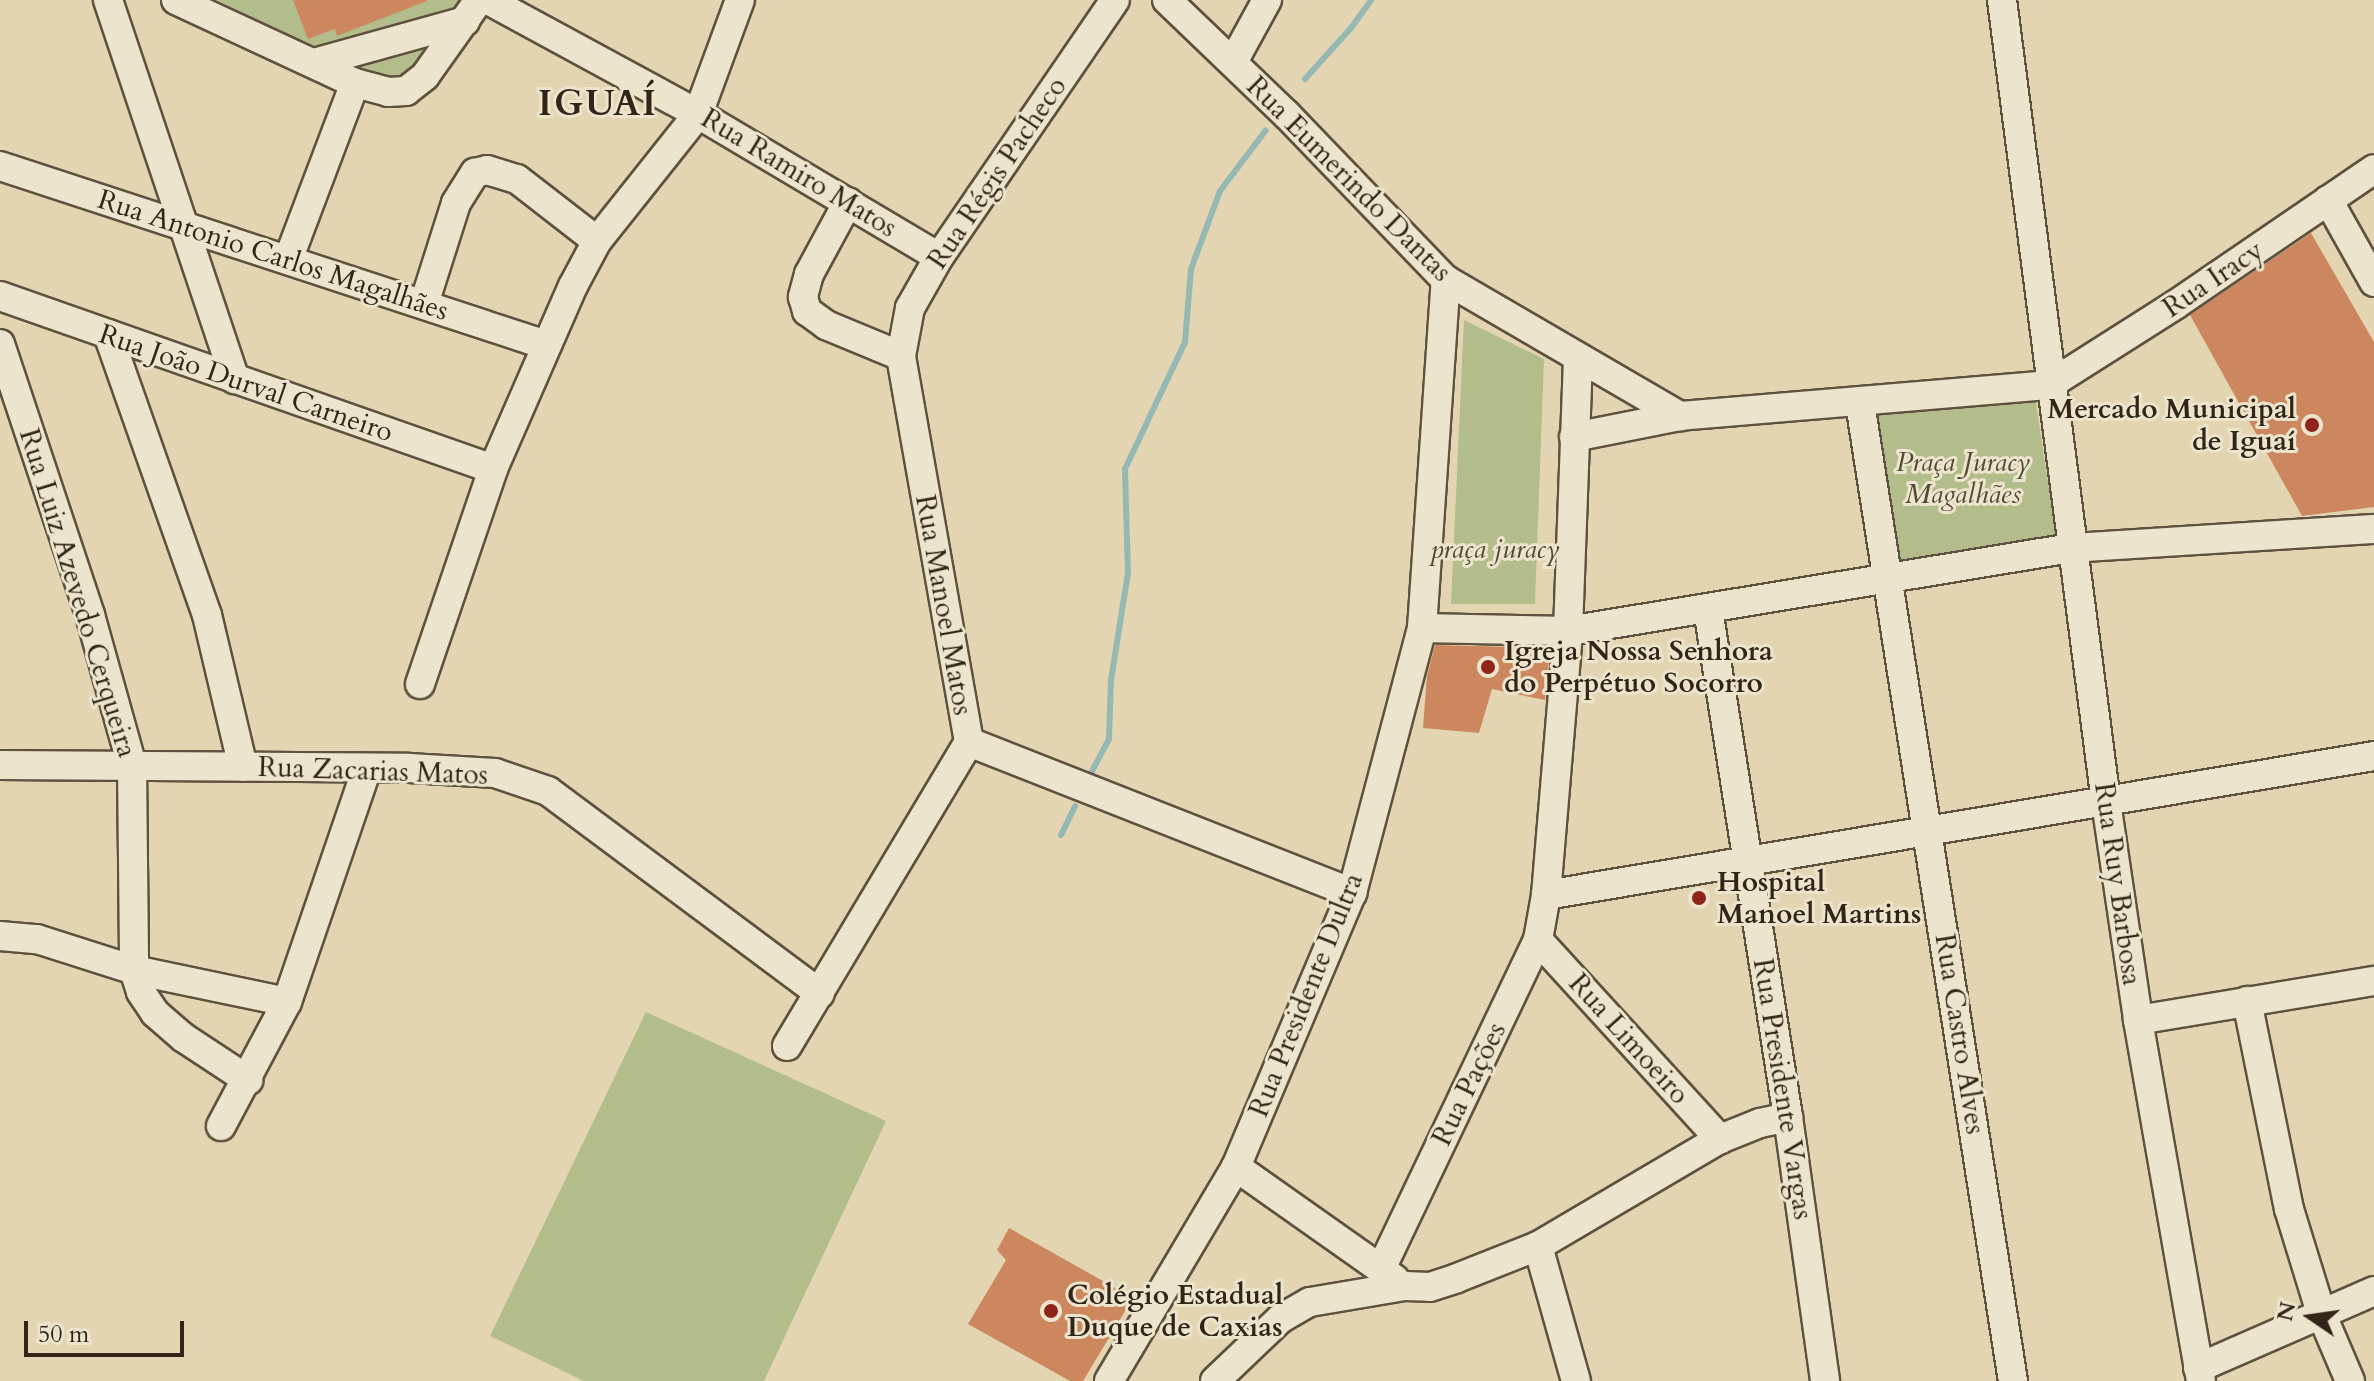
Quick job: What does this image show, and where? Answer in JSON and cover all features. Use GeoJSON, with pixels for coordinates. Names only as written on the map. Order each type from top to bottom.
{"type":"FeatureCollection","features":[{"type":"Feature","properties":{"kind":"street"},"geometry":{"type":"LineString","coordinates":[[108,0],[235,379]]}},
{"type":"Feature","properties":{"kind":"street"},"geometry":{"type":"LineString","coordinates":[[176,0],[355,83],[388,92],[406,91],[425,76],[472,10]]}},
{"type":"Feature","properties":{"kind":"street","name":"Rua Ramiro Matos"},"geometry":{"type":"LineString","coordinates":[[488,0],[698,114],[939,257]]}},
{"type":"Feature","properties":{"kind":"street"},"geometry":{"type":"LineString","coordinates":[[420,684],[493,469],[546,345],[597,241],[698,114],[740,0]]}},
{"type":"Feature","properties":{"kind":"street","name":"Rua Régis Pacheco"},"geometry":{"type":"LineString","coordinates":[[901,356],[910,308],[939,257],[1115,0]]}},
{"type":"Feature","properties":{"kind":"street","name":"Rua Eumerindo Dantas"},"geometry":{"type":"LineString","coordinates":[[1167,0],[1233,62],[1446,280],[1680,416]]}},
{"type":"Feature","properties":{"kind":"street"},"geometry":{"type":"LineString","coordinates":[[1233,62],[1267,0]]}},
{"type":"Feature","properties":{"kind":"street","name":"Rua Ruy Barbosa"},"geometry":{"type":"LineString","coordinates":[[2002,0],[2049,385],[2106,802],[2138,1020],[2200,1375]]}},
{"type":"Feature","properties":{"kind":"street"},"geometry":{"type":"LineString","coordinates":[[314,63],[472,10]]}},
{"type":"Feature","properties":{"kind":"street"},"geometry":{"type":"LineString","coordinates":[[288,260],[355,83]]}},
{"type":"Feature","properties":{"kind":"street","name":"Rua Antonio Carlos Magalhães"},"geometry":{"type":"LineString","coordinates":[[0,166],[546,345]]}},
{"type":"Feature","properties":{"kind":"street","name":"Rua Iracy"},"geometry":{"type":"LineString","coordinates":[[2049,385],[2175,305],[2374,169]]}},
{"type":"Feature","properties":{"kind":"street"},"geometry":{"type":"LineString","coordinates":[[424,304],[456,203],[475,173],[487,170],[517,179],[597,241]]}},
{"type":"Feature","properties":{"kind":"street"},"geometry":{"type":"LineString","coordinates":[[2328,200],[2374,282]]}},
{"type":"Feature","properties":{"kind":"street"},"geometry":{"type":"LineString","coordinates":[[848,202],[809,274],[803,297],[807,311],[826,325],[901,356]]}},
{"type":"Feature","properties":{"kind":"street"},"geometry":{"type":"LineString","coordinates":[[1428,628],[1446,280]]}},
{"type":"Feature","properties":{"kind":"street","name":"Rua João Durval Carneiro"},"geometry":{"type":"LineString","coordinates":[[0,296],[493,469]]}},
{"type":"Feature","properties":{"kind":"street"},"geometry":{"type":"LineString","coordinates":[[1449,299],[1560,355],[1552,626],[1449,623],[1428,628],[1432,621],[1449,299]]}},
{"type":"Feature","properties":{"kind":"street"},"geometry":{"type":"LineString","coordinates":[[108,334],[207,615],[243,767]]}},
{"type":"Feature","properties":{"kind":"street","name":"Rua Luiz Azevedo Cerqueira"},"geometry":{"type":"LineString","coordinates":[[0,344],[90,615],[132,765],[134,970],[141,992],[155,1013],[184,1038],[248,1080]]}},
{"type":"Feature","properties":{"kind":"street","name":"Rua Manoel Matos"},"geometry":{"type":"LineString","coordinates":[[787,1046],[969,742],[901,356]]}},
{"type":"Feature","properties":{"kind":"street","name":"Rua Pações"},"geometry":{"type":"LineString","coordinates":[[1381,1269],[1538,940],[1546,895],[1568,631],[1578,359]]}},
{"type":"Feature","properties":{"kind":"street"},"geometry":{"type":"LineString","coordinates":[[1574,437],[1680,416],[2049,385]]}},
{"type":"Feature","properties":{"kind":"street","name":"Rua Castro Alves"},"geometry":{"type":"LineString","coordinates":[[1860,403],[1930,830],[2013,1381]]}},
{"type":"Feature","properties":{"kind":"street"},"geometry":{"type":"LineString","coordinates":[[1428,628],[1568,631],[2071,548],[2371,537]]}},
{"type":"Feature","properties":{"kind":"street","name":"Rua Presidente Vargas"},"geometry":{"type":"LineString","coordinates":[[1708,609],[1788,1117],[1825,1381]]}},
{"type":"Feature","properties":{"kind":"street","name":"Rua Presidente Dultra"},"geometry":{"type":"LineString","coordinates":[[1109,1381],[1236,1167],[1352,893],[1428,628]]}},
{"type":"Feature","properties":{"kind":"street"},"geometry":{"type":"LineString","coordinates":[[969,742],[1352,893]]}},
{"type":"Feature","properties":{"kind":"street"},"geometry":{"type":"LineString","coordinates":[[1546,895],[2374,756]]}},
{"type":"Feature","properties":{"kind":"street","name":"Rua Zacarias Matos"},"geometry":{"type":"LineString","coordinates":[[0,765],[367,768],[495,773],[548,791],[820,994]]}},
{"type":"Feature","properties":{"kind":"street"},"geometry":{"type":"LineString","coordinates":[[221,1126],[287,1002],[367,768]]}},
{"type":"Feature","properties":{"kind":"street"},"geometry":{"type":"LineString","coordinates":[[0,936],[64,945],[134,970],[287,1002]]}},
{"type":"Feature","properties":{"kind":"street","name":"Rua Limoeiro"},"geometry":{"type":"LineString","coordinates":[[1538,940],[1720,1139]]}},
{"type":"Feature","properties":{"kind":"street"},"geometry":{"type":"LineString","coordinates":[[2138,1020],[2374,981]]}},
{"type":"Feature","properties":{"kind":"street"},"geometry":{"type":"LineString","coordinates":[[2247,1001],[2289,1209],[2321,1313],[2350,1381]]}},
{"type":"Feature","properties":{"kind":"street"},"geometry":{"type":"LineString","coordinates":[[1215,1381],[1280,1319],[1310,1302],[1405,1286],[1430,1287],[1538,1246],[1720,1139],[1760,1123],[1788,1117]]}},
{"type":"Feature","properties":{"kind":"street"},"geometry":{"type":"LineString","coordinates":[[1236,1167],[1405,1286]]}},
{"type":"Feature","properties":{"kind":"street"},"geometry":{"type":"LineString","coordinates":[[1538,1246],[1576,1381]]}},
{"type":"Feature","properties":{"kind":"street"},"geometry":{"type":"LineString","coordinates":[[2200,1375],[2321,1313],[2374,1291]]}},
{"type":"Feature","properties":{"kind":"green space"},"geometry":{"type":"Polygon","coordinates":[[[217,0],[460,0],[412,70],[396,80],[382,81],[217,0]]]}},
{"type":"Feature","properties":{"kind":"green space","name":"praça juracy"},"geometry":{"type":"Polygon","coordinates":[[[1464,320],[1544,359],[1535,604],[1451,604],[1464,320]]]}},
{"type":"Feature","properties":{"kind":"green space","name":"Praça Juracy Magalhães"},"geometry":{"type":"Polygon","coordinates":[[[2035,396],[2056,536],[1898,565],[1875,413],[2035,396]]]}},
{"type":"Feature","properties":{"kind":"green space"},"geometry":{"type":"Polygon","coordinates":[[[646,1012],[886,1121],[764,1381],[584,1381],[490,1336],[646,1012]]]}},
{"type":"Feature","properties":{"kind":"building"},"geometry":{"type":"Polygon","coordinates":[[[293,0],[427,1],[337,36],[335,29],[308,39],[293,0]]]}},
{"type":"Feature","properties":{"kind":"building","name":"Mercado Municipal de Iguaí"},"geometry":{"type":"Polygon","coordinates":[[[2311,233],[2374,342],[2374,507],[2302,516],[2190,315],[2311,233]]]}},
{"type":"Feature","properties":{"kind":"building","name":"Igreja Nossa Senhora do Perpétuo Socorro"},"geometry":{"type":"Polygon","coordinates":[[[1435,645],[1550,648],[1545,700],[1492,689],[1479,733],[1423,728],[1427,676],[1435,645]]]}},
{"type":"Feature","properties":{"kind":"building","name":"Colégio Estadual Duque de Caxias"},"geometry":{"type":"Polygon","coordinates":[[[1009,1228],[1133,1298],[1083,1381],[1070,1381],[968,1324],[1006,1260],[997,1250],[1009,1228]]]}},
{"type":"Feature","properties":{"kind":"waterway"},"geometry":{"type":"LineString","coordinates":[[1305,79],[1351,28],[1371,0]]}},
{"type":"Feature","properties":{"kind":"waterway"},"geometry":{"type":"LineString","coordinates":[[1091,773],[1109,739],[1111,680],[1128,573],[1125,469],[1185,342],[1191,269],[1220,191],[1266,130]]}},
{"type":"Feature","properties":{"kind":"waterway"},"geometry":{"type":"LineString","coordinates":[[1061,835],[1075,806]]}},
{"type":"Feature","properties":{"kind":"place","name":"Mercado Municipal de Iguaí"},"geometry":{"type":"Point","coordinates":[2312,425]}},
{"type":"Feature","properties":{"kind":"place","name":"Igreja Nossa Senhora do Perpétuo Socorro"},"geometry":{"type":"Point","coordinates":[1488,667]}},
{"type":"Feature","properties":{"kind":"place","name":"Hospital Manoel Martins"},"geometry":{"type":"Point","coordinates":[1699,898]}},
{"type":"Feature","properties":{"kind":"place","name":"Colégio Estadual Duque de Caxias"},"geometry":{"type":"Point","coordinates":[1051,1311]}},
{"type":"Feature","properties":{"kind":"district","name":"IGUAÍ"},"geometry":{"type":"Point","coordinates":[598,104]}}]}
